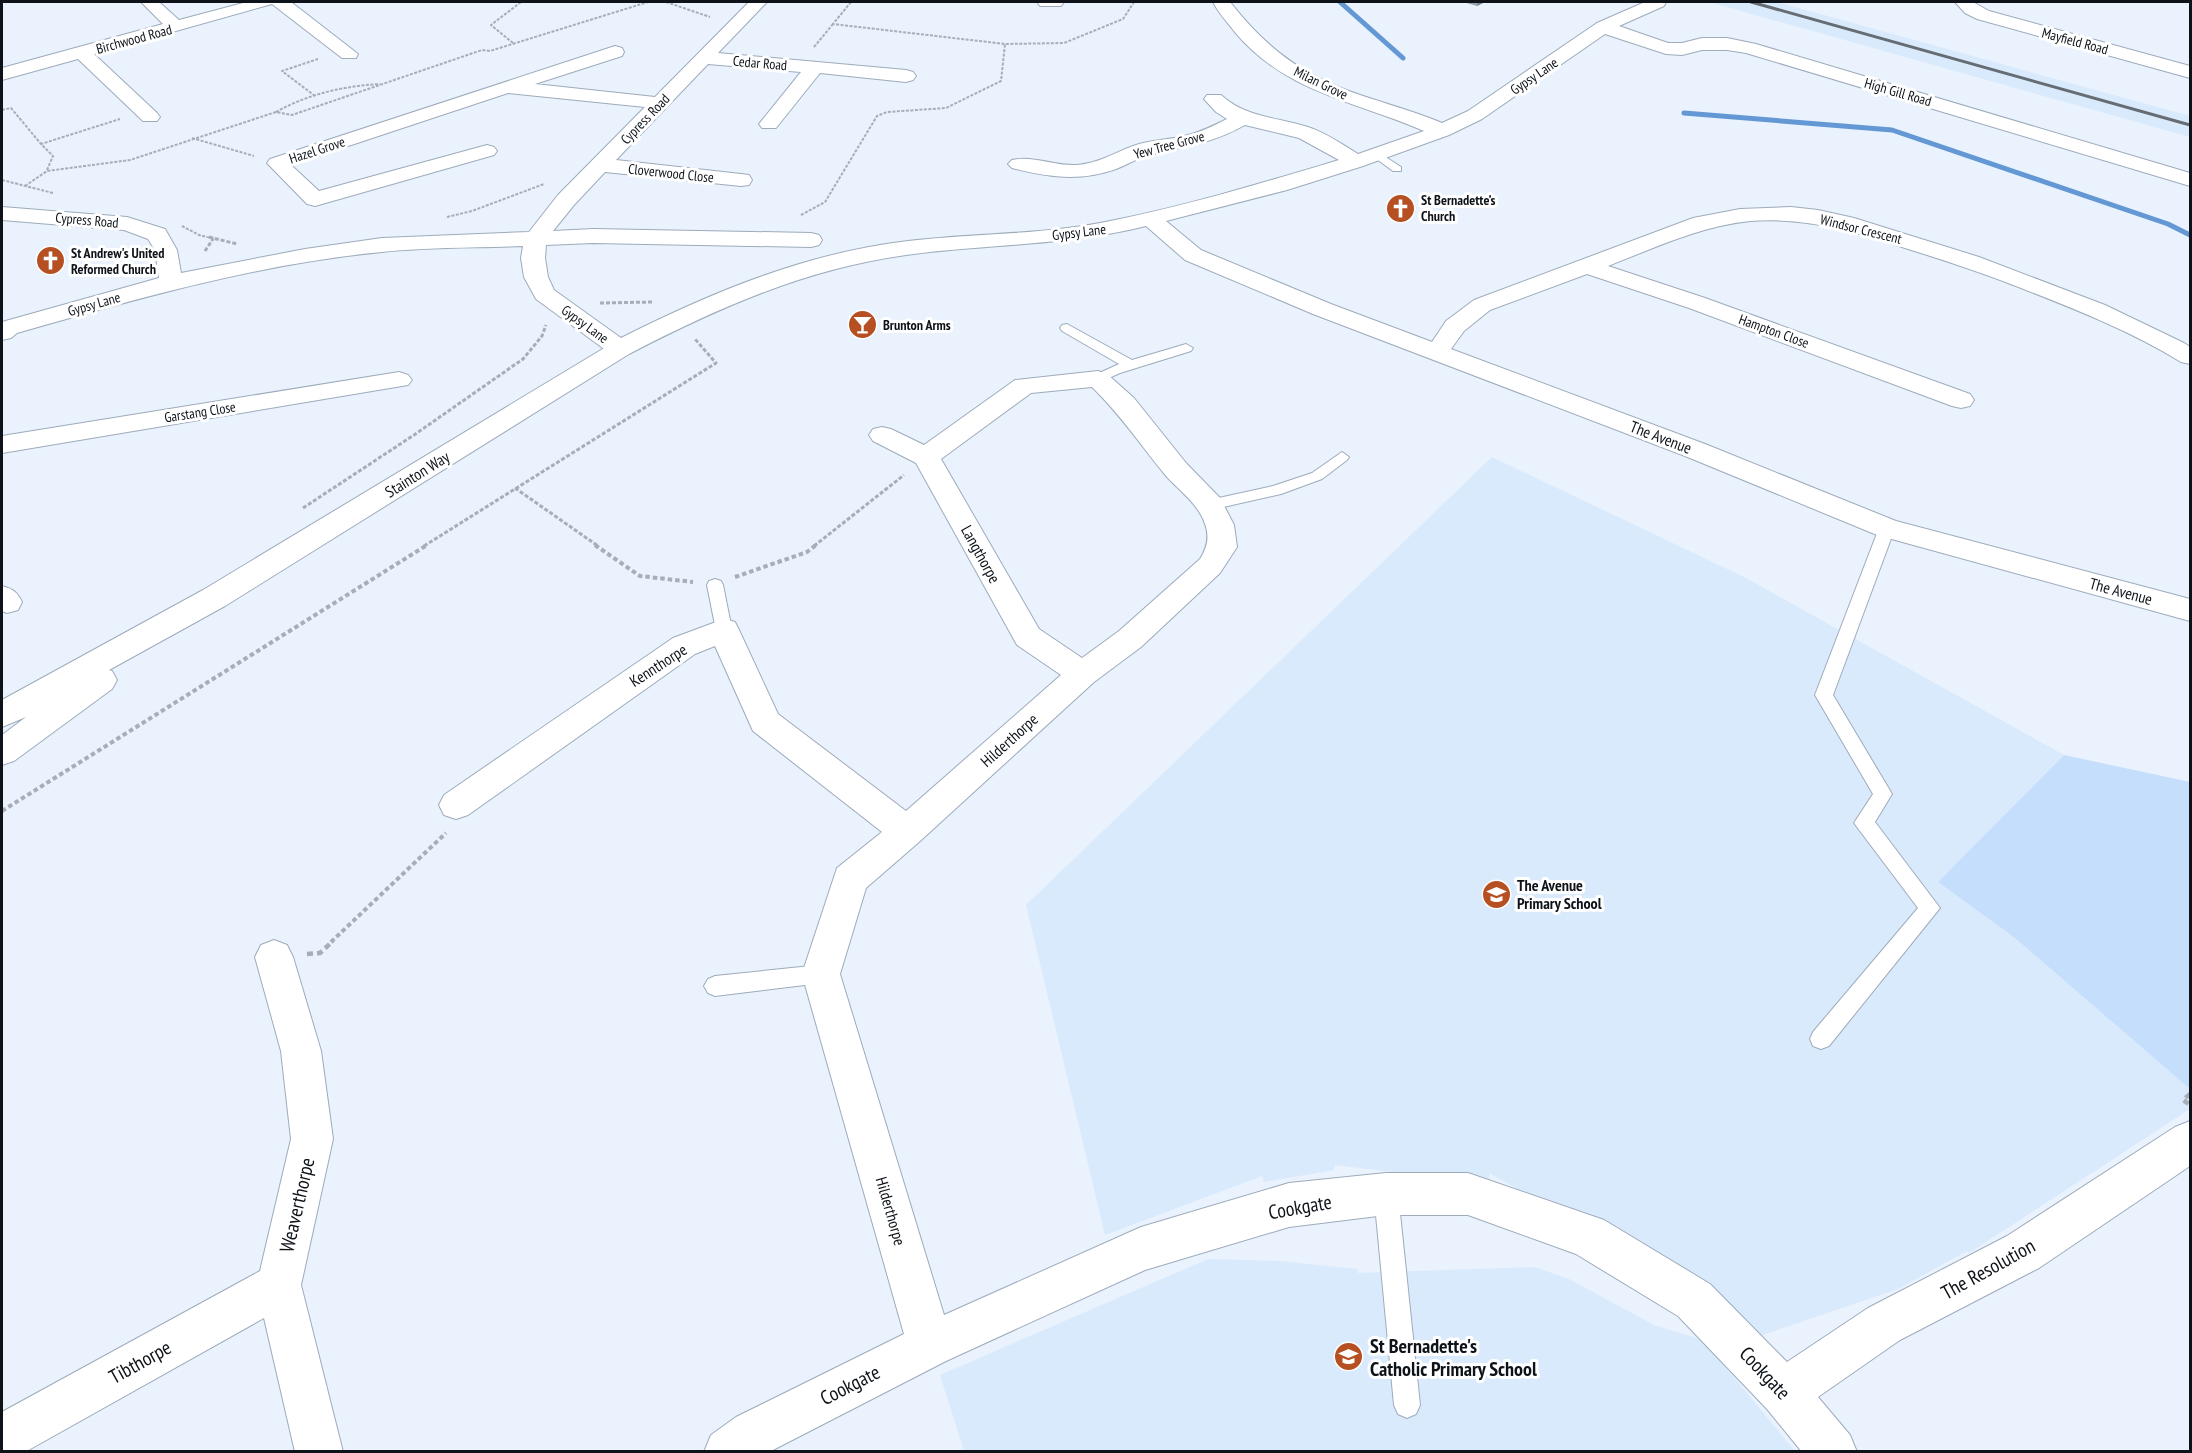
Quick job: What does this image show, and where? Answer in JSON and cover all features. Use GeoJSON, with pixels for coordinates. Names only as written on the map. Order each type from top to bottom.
{"type":"FeatureCollection","features":[{"type":"Feature","properties":{"kind":"street"},"geometry":{"type":"LineString","coordinates":[[149,2],[176,27]]}},
{"type":"Feature","properties":{"kind":"street","name":"Birchwood Road"},"geometry":{"type":"LineString","coordinates":[[2,74],[265,2]]}},
{"type":"Feature","properties":{"kind":"street"},"geometry":{"type":"LineString","coordinates":[[280,2],[346,52]]}},
{"type":"Feature","properties":{"kind":"street","name":"Cypress Road"},"geometry":{"type":"LineString","coordinates":[[536,238],[566,200],[758,2]]}},
{"type":"Feature","properties":{"kind":"street"},"geometry":{"type":"LineString","coordinates":[[1046,2],[1055,2]]}},
{"type":"Feature","properties":{"kind":"street","name":"Milan Grove"},"geometry":{"type":"LineString","coordinates":[[1221,2],[1245,33],[1264,51],[1320,85],[1350,98],[1404,114],[1442,131]]}},
{"type":"Feature","properties":{"kind":"street","name":"Gypsy Lane"},"geometry":{"type":"LineString","coordinates":[[536,238],[533,258],[536,277],[544,294],[620,349],[696,310],[758,285],[813,268],[906,248],[1080,233],[1150,219],[1279,185],[1378,155],[1442,131],[1475,115],[1603,27],[1658,2]]}},
{"type":"Feature","properties":{"kind":"street","name":"Mayfield Road"},"geometry":{"type":"LineString","coordinates":[[1964,2],[1971,9],[1983,15],[2190,72]]}},
{"type":"Feature","properties":{"kind":"street","name":"High Gill Road"},"geometry":{"type":"LineString","coordinates":[[1603,27],[1666,48],[1682,49],[1727,44],[1749,48],[2190,180]]}},
{"type":"Feature","properties":{"kind":"street","name":"Hazel Grove"},"geometry":{"type":"LineString","coordinates":[[487,151],[315,199],[277,163],[615,52]]}},
{"type":"Feature","properties":{"kind":"street"},"geometry":{"type":"LineString","coordinates":[[82,53],[147,114]]}},
{"type":"Feature","properties":{"kind":"street","name":"Cedar Road"},"geometry":{"type":"LineString","coordinates":[[705,58],[906,76]]}},
{"type":"Feature","properties":{"kind":"street","name":"Cedar Road"},"geometry":{"type":"LineString","coordinates":[[769,124],[815,68]]}},
{"type":"Feature","properties":{"kind":"street","name":"Hazel Grove"},"geometry":{"type":"LineString","coordinates":[[507,87],[660,103]]}},
{"type":"Feature","properties":{"kind":"street"},"geometry":{"type":"LineString","coordinates":[[1214,99],[1221,107],[1241,119],[1296,130],[1312,136],[1356,162]]}},
{"type":"Feature","properties":{"kind":"street","name":"Yew Tree Grove"},"geometry":{"type":"LineString","coordinates":[[1019,164],[1058,180],[1108,165],[1140,150],[1191,141],[1217,132],[1241,119]]}},
{"type":"Feature","properties":{"kind":"street","name":"Cloverwood Close"},"geometry":{"type":"LineString","coordinates":[[600,165],[741,180]]}},
{"type":"Feature","properties":{"kind":"street","name":"Cypress Road"},"geometry":{"type":"LineString","coordinates":[[2,213],[127,224],[157,234],[166,250],[171,282]]}},
{"type":"Feature","properties":{"kind":"street","name":"Windsor Crescent"},"geometry":{"type":"LineString","coordinates":[[1437,352],[1455,326],[1482,305],[1701,223],[1729,216],[1762,213],[1806,215],[1856,225],[1981,263],[2106,314],[2163,340],[2190,357]]}},
{"type":"Feature","properties":{"kind":"street","name":"The Avenue"},"geometry":{"type":"LineString","coordinates":[[1150,219],[1193,255],[1322,309],[1695,450],[1887,528],[2190,610]]}},
{"type":"Feature","properties":{"kind":"street","name":"Gypsy Lane"},"geometry":{"type":"LineString","coordinates":[[5,331],[171,282],[305,255],[382,245],[593,236],[811,240]]}},
{"type":"Feature","properties":{"kind":"street","name":"Hampton Close"},"geometry":{"type":"LineString","coordinates":[[1586,266],[1697,303],[1961,400]]}},
{"type":"Feature","properties":{"kind":"street","name":"Stainton Way"},"geometry":{"type":"LineString","coordinates":[[2,715],[214,598],[620,349]]}},
{"type":"Feature","properties":{"kind":"street"},"geometry":{"type":"LineString","coordinates":[[882,435],[926,457],[1024,386],[1098,379]]}},
{"type":"Feature","properties":{"kind":"street","name":"Hilderthorpe"},"geometry":{"type":"LineString","coordinates":[[930,1345],[821,974],[850,879],[1083,674],[1130,639],[1210,566],[1222,547],[1220,525],[1210,504],[1176,469],[1125,404],[1098,379]]}},
{"type":"Feature","properties":{"kind":"street","name":"Garstang Close"},"geometry":{"type":"LineString","coordinates":[[2,445],[399,380]]}},
{"type":"Feature","properties":{"kind":"street","name":"Langthorpe"},"geometry":{"type":"LineString","coordinates":[[926,457],[1028,638],[1083,674]]}},
{"type":"Feature","properties":{"kind":"street","name":"Stainton Way"},"geometry":{"type":"LineString","coordinates":[[2,752],[214,598]]}},
{"type":"Feature","properties":{"kind":"street"},"geometry":{"type":"LineString","coordinates":[[724,630],[765,722],[906,832]]}},
{"type":"Feature","properties":{"kind":"street","name":"Kennthorpe"},"geometry":{"type":"LineString","coordinates":[[456,805],[684,646],[724,630]]}},
{"type":"Feature","properties":{"kind":"street","name":"Weaverthorpe"},"geometry":{"type":"LineString","coordinates":[[274,957],[301,1051],[312,1139],[279,1285],[319,1452]]}},
{"type":"Feature","properties":{"kind":"street","name":"The Resolution"},"geometry":{"type":"LineString","coordinates":[[1784,1392],[1884,1324],[2023,1252],[2190,1142]]}},
{"type":"Feature","properties":{"kind":"street","name":"Cookgate"},"geometry":{"type":"LineString","coordinates":[[728,1452],[753,1434],[930,1345],[1141,1249],[1289,1205],[1386,1194],[1468,1194],[1588,1236],[1694,1300],[1784,1392],[1833,1452]]}},
{"type":"Feature","properties":{"kind":"street","name":"Tibthorpe"},"geometry":{"type":"LineString","coordinates":[[2,1438],[279,1285]]}},
{"type":"Feature","properties":{"kind":"lane"},"geometry":{"type":"LineString","coordinates":[[1378,155],[1397,169]]}},
{"type":"Feature","properties":{"kind":"lane"},"geometry":{"type":"LineString","coordinates":[[1067,328],[1130,365]]}},
{"type":"Feature","properties":{"kind":"lane"},"geometry":{"type":"LineString","coordinates":[[1098,379],[1115,370],[1186,348]]}},
{"type":"Feature","properties":{"kind":"lane"},"geometry":{"type":"LineString","coordinates":[[1210,504],[1276,490],[1317,476],[1342,457]]}},
{"type":"Feature","properties":{"kind":"lane"},"geometry":{"type":"LineString","coordinates":[[1821,1039],[1930,908],[1864,823],[1883,794],[1824,695],[1887,528]]}},
{"type":"Feature","properties":{"kind":"lane"},"geometry":{"type":"LineString","coordinates":[[716,585],[724,630]]}},
{"type":"Feature","properties":{"kind":"lane"},"geometry":{"type":"LineString","coordinates":[[715,986],[821,974]]}},
{"type":"Feature","properties":{"kind":"lane"},"geometry":{"type":"LineString","coordinates":[[1386,1194],[1407,1405]]}},
{"type":"Feature","properties":{"kind":"path"},"geometry":{"type":"LineString","coordinates":[[513,44],[491,25],[521,2]]}},
{"type":"Feature","properties":{"kind":"path"},"geometry":{"type":"LineString","coordinates":[[276,112],[292,115],[482,50],[490,51],[648,2]]}},
{"type":"Feature","properties":{"kind":"path"},"geometry":{"type":"LineString","coordinates":[[666,2],[734,26]]}},
{"type":"Feature","properties":{"kind":"path"},"geometry":{"type":"LineString","coordinates":[[851,2],[833,24],[1005,44],[1064,43],[1123,19],[1134,2]]}},
{"type":"Feature","properties":{"kind":"path"},"geometry":{"type":"LineString","coordinates":[[768,239],[775,230],[825,202],[877,116],[887,112],[946,108],[1001,81],[1005,44]]}},
{"type":"Feature","properties":{"kind":"path"},"geometry":{"type":"LineString","coordinates":[[315,96],[282,71],[346,52]]}},
{"type":"Feature","properties":{"kind":"path"},"geometry":{"type":"LineString","coordinates":[[25,186],[47,171],[130,160],[191,138],[276,112],[315,96],[361,84],[384,84]]}},
{"type":"Feature","properties":{"kind":"path"},"geometry":{"type":"LineString","coordinates":[[2,110],[11,108],[53,156],[47,171]]}},
{"type":"Feature","properties":{"kind":"path"},"geometry":{"type":"LineString","coordinates":[[41,144],[147,114]]}},
{"type":"Feature","properties":{"kind":"path"},"geometry":{"type":"LineString","coordinates":[[191,138],[277,163]]}},
{"type":"Feature","properties":{"kind":"path"},"geometry":{"type":"LineString","coordinates":[[2,811],[716,363],[695,339],[698,329],[714,321],[682,302],[585,303],[548,319],[542,336],[523,359],[414,435],[298,511]]}},
{"type":"Feature","properties":{"kind":"path"},"geometry":{"type":"LineString","coordinates":[[515,488],[640,576],[716,585],[807,552],[926,457]]}},
{"type":"Feature","properties":{"kind":"path"},"geometry":{"type":"LineString","coordinates":[[274,957],[320,952],[462,817],[456,805]]}},
{"type":"Feature","properties":{"kind":"path"},"geometry":{"type":"LineString","coordinates":[[2190,1094],[2183,1100],[2190,1106]]}},
{"type":"Feature","properties":{"kind":"shaded area"},"geometry":{"type":"Polygon","coordinates":[[[1709,2],[1777,2],[2190,116],[2190,137],[1709,2]]]}},
{"type":"Feature","properties":{"kind":"shaded area","name":"The Avenue Primary School"},"geometry":{"type":"Polygon","coordinates":[[[1492,457],[1744,577],[2064,755],[1938,882],[2015,938],[2190,1089],[2190,1109],[1969,1253],[1967,1251],[1898,1289],[1760,1336],[1708,1296],[1489,1173],[1490,1184],[1335,1165],[1334,1170],[1264,1182],[1262,1176],[1105,1235],[1026,905],[1492,457]]]}},
{"type":"Feature","properties":{"kind":"shaded area"},"geometry":{"type":"Polygon","coordinates":[[[2064,755],[2190,782],[2190,1089],[2015,938],[1938,882],[2064,755]]]}},
{"type":"Feature","properties":{"kind":"shaded area","name":"St Bernadette's Catholic Primary School"},"geometry":{"type":"Polygon","coordinates":[[[1208,1259],[1279,1261],[1357,1269],[1358,1273],[1535,1267],[1569,1279],[1654,1325],[1703,1340],[1795,1451],[964,1451],[940,1375],[1208,1259]]]}},
{"type":"Feature","properties":{"kind":"waterway"},"geometry":{"type":"LineString","coordinates":[[1340,2],[1403,58]]}},
{"type":"Feature","properties":{"kind":"waterway"},"geometry":{"type":"LineString","coordinates":[[1684,113],[1892,130],[2168,224],[2190,235]]}},
{"type":"Feature","properties":{"kind":"railway"},"geometry":{"type":"LineString","coordinates":[[1751,2],[2190,125]]}},
{"type":"Feature","properties":{"kind":"place","name":"St Bernadette’s Church"},"geometry":{"type":"Point","coordinates":[1400,208]}},
{"type":"Feature","properties":{"kind":"place","name":"St Andrew's United Reformed Church"},"geometry":{"type":"Point","coordinates":[50,261]}},
{"type":"Feature","properties":{"kind":"place","name":"Brunton Arms"},"geometry":{"type":"Point","coordinates":[862,325]}},
{"type":"Feature","properties":{"kind":"place","name":"The Avenue Primary School"},"geometry":{"type":"Point","coordinates":[1496,894]}},
{"type":"Feature","properties":{"kind":"place","name":"St Bernadette's Catholic Primary School"},"geometry":{"type":"Point","coordinates":[1349,1357]}}]}
